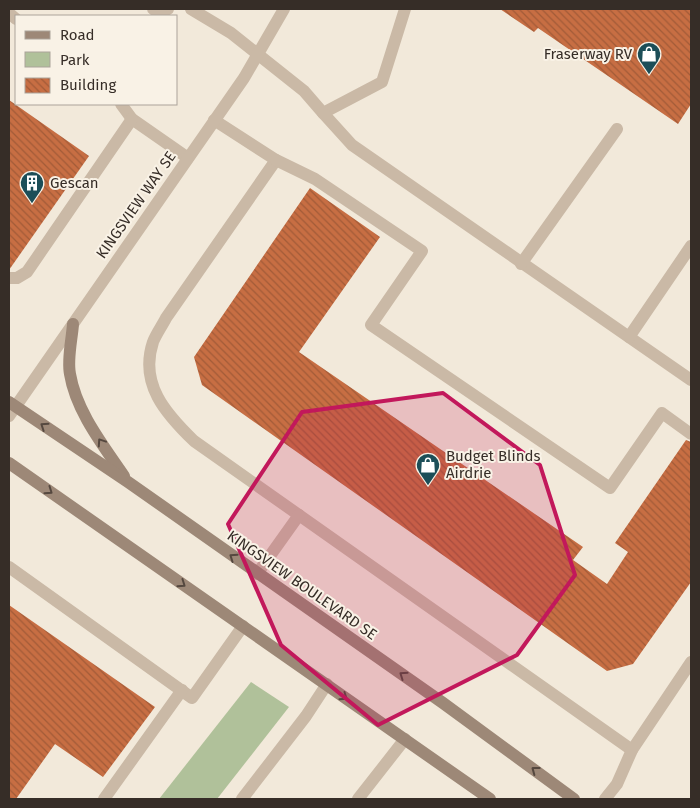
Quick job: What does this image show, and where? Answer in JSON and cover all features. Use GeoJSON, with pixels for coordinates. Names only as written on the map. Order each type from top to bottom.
{"type":"FeatureCollection","features":[{"type":"Feature","properties":{"kind":"main road"},"geometry":{"type":"LineString","coordinates":[[73,324],[70,373],[78,400],[95,433],[128,482]]}},
{"type":"Feature","properties":{"kind":"main road","name":"KINGSVIEW BOULEVARD SE"},"geometry":{"type":"LineString","coordinates":[[11,408],[128,482],[520,758],[574,799]]}},
{"type":"Feature","properties":{"kind":"main road"},"geometry":{"type":"LineString","coordinates":[[9,463],[490,799]]}},
{"type":"Feature","properties":{"kind":"street"},"geometry":{"type":"LineString","coordinates":[[153,9],[159,14],[168,9]]}},
{"type":"Feature","properties":{"kind":"street"},"geometry":{"type":"LineString","coordinates":[[191,9],[230,33],[304,91],[352,145],[521,264],[691,380]]}},
{"type":"Feature","properties":{"kind":"street","name":"KINGSVIEW WAY SE"},"geometry":{"type":"LineString","coordinates":[[11,408],[73,324],[214,120],[257,56],[284,9]]}},
{"type":"Feature","properties":{"kind":"street"},"geometry":{"type":"LineString","coordinates":[[323,113],[382,82],[406,9]]}},
{"type":"Feature","properties":{"kind":"street"},"geometry":{"type":"LineString","coordinates":[[122,105],[132,119],[188,158]]}},
{"type":"Feature","properties":{"kind":"street"},"geometry":{"type":"LineString","coordinates":[[9,278],[17,278],[27,272],[132,119]]}},
{"type":"Feature","properties":{"kind":"street"},"geometry":{"type":"LineString","coordinates":[[214,120],[276,160],[315,178],[422,251],[371,325],[610,488],[662,413],[691,434]]}},
{"type":"Feature","properties":{"kind":"street"},"geometry":{"type":"LineString","coordinates":[[521,264],[617,129]]}},
{"type":"Feature","properties":{"kind":"street"},"geometry":{"type":"LineString","coordinates":[[276,160],[166,318],[153,342],[149,364],[151,384],[159,402],[175,423],[194,441],[632,750]]}},
{"type":"Feature","properties":{"kind":"street"},"geometry":{"type":"LineString","coordinates":[[629,338],[691,246]]}},
{"type":"Feature","properties":{"kind":"street"},"geometry":{"type":"LineString","coordinates":[[257,574],[299,515]]}},
{"type":"Feature","properties":{"kind":"street"},"geometry":{"type":"LineString","coordinates":[[9,567],[192,698],[243,626]]}},
{"type":"Feature","properties":{"kind":"street"},"geometry":{"type":"LineString","coordinates":[[606,799],[617,784],[632,750],[691,662]]}},
{"type":"Feature","properties":{"kind":"street"},"geometry":{"type":"LineString","coordinates":[[242,799],[306,716],[327,684]]}},
{"type":"Feature","properties":{"kind":"street"},"geometry":{"type":"LineString","coordinates":[[104,799],[182,690]]}},
{"type":"Feature","properties":{"kind":"street"},"geometry":{"type":"LineString","coordinates":[[358,799],[405,739]]}},
{"type":"Feature","properties":{"kind":"highlighted area"},"geometry":{"type":"Polygon","coordinates":[[[443,393],[540,465],[575,575],[517,655],[378,725],[281,645],[228,524],[302,412],[443,393]]]}},
{"type":"Feature","properties":{"kind":"green space"},"geometry":{"type":"Polygon","coordinates":[[[251,682],[289,707],[217,799],[159,799],[251,682]]]}},
{"type":"Feature","properties":{"kind":"building","name":"Fraserway RV"},"geometry":{"type":"Polygon","coordinates":[[[500,9],[691,9],[691,104],[678,124],[538,28],[534,32],[500,9]]]}},
{"type":"Feature","properties":{"kind":"building","name":"Gescan"},"geometry":{"type":"Polygon","coordinates":[[[9,100],[89,156],[9,270],[9,100]]]}},
{"type":"Feature","properties":{"kind":"building"},"geometry":{"type":"Polygon","coordinates":[[[310,188],[380,237],[299,352],[583,547],[573,560],[607,584],[628,552],[615,543],[686,440],[691,442],[691,582],[633,664],[607,671],[202,385],[194,357],[310,188]]]}},
{"type":"Feature","properties":{"kind":"building"},"geometry":{"type":"Polygon","coordinates":[[[9,605],[155,707],[103,777],[55,744],[16,799],[9,799],[9,605]]]}},
{"type":"Feature","properties":{"kind":"place","name":"Fraserway RV"},"geometry":{"type":"Point","coordinates":[649,75]}},
{"type":"Feature","properties":{"kind":"place","name":"Gescan"},"geometry":{"type":"Point","coordinates":[32,204]}},
{"type":"Feature","properties":{"kind":"place","name":"Budget Blinds Airdrie"},"geometry":{"type":"Point","coordinates":[428,486]}}]}
